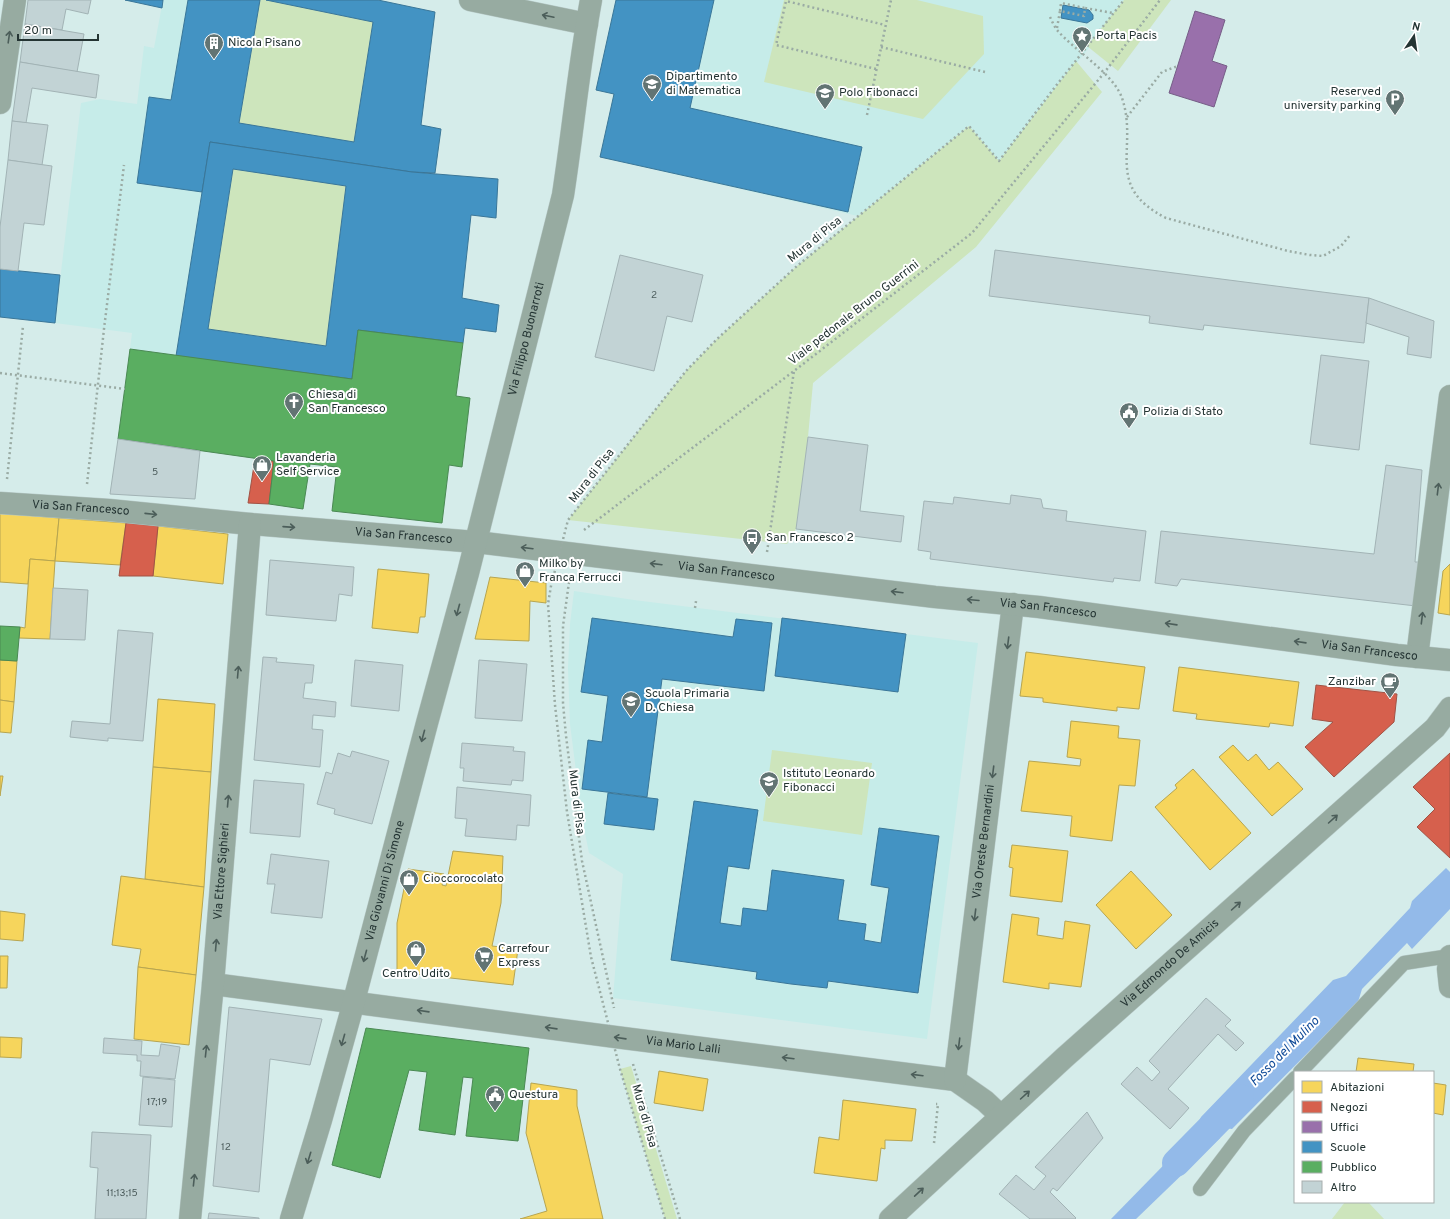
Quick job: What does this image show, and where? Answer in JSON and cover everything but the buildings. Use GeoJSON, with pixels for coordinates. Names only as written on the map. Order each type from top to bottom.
{"type":"FeatureCollection","features":[{"type":"Feature","properties":{"kind":"street"},"geometry":{"type":"LineString","coordinates":[[0,103],[15,0]]}},
{"type":"Feature","properties":{"kind":"street"},"geometry":{"type":"LineString","coordinates":[[470,0],[587,24]]}},
{"type":"Feature","properties":{"kind":"street","name":"Via Filippo Buonarroti"},"geometry":{"type":"LineString","coordinates":[[476,542],[562,195],[572,134],[580,62],[591,0]]}},
{"type":"Feature","properties":{"kind":"street"},"geometry":{"type":"LineString","coordinates":[[1417,657],[1450,396]]}},
{"type":"Feature","properties":{"kind":"street","name":"Via San Francesco"},"geometry":{"type":"LineString","coordinates":[[2,503],[84,508],[250,524],[476,542],[1013,604],[1417,657],[1450,660]]}},
{"type":"Feature","properties":{"kind":"street","name":"Via Ettore Sighieri"},"geometry":{"type":"LineString","coordinates":[[190,1219],[213,984],[250,524]]}},
{"type":"Feature","properties":{"kind":"street","name":"Via Giovanni Di Simone"},"geometry":{"type":"LineString","coordinates":[[291,1219],[321,1120],[476,542]]}},
{"type":"Feature","properties":{"kind":"street","name":"Via Oreste Bernardini"},"geometry":{"type":"LineString","coordinates":[[955,1080],[1013,604]]}},
{"type":"Feature","properties":{"kind":"street","name":"Via Edmondo De Amicis"},"geometry":{"type":"LineString","coordinates":[[890,1219],[1001,1116],[1435,728],[1450,708]]}},
{"type":"Feature","properties":{"kind":"street"},"geometry":{"type":"LineString","coordinates":[[1450,956],[1448,969],[1450,988]]}},
{"type":"Feature","properties":{"kind":"street","name":"Via Mario Lalli"},"geometry":{"type":"LineString","coordinates":[[213,984],[955,1080],[986,1101],[1001,1116]]}},
{"type":"Feature","properties":{"kind":"lane"},"geometry":{"type":"LineString","coordinates":[[1301,1071],[1404,963],[1450,956]]}},
{"type":"Feature","properties":{"kind":"lane"},"geometry":{"type":"LineString","coordinates":[[1200,1189],[1244,1132],[1294,1079]]}},
{"type":"Feature","properties":{"kind":"path"},"geometry":{"type":"LineString","coordinates":[[867,115],[891,0]]}},
{"type":"Feature","properties":{"kind":"path","name":"Mura di Pisa"},"geometry":{"type":"LineString","coordinates":[[665,1219],[612,1036],[591,957],[567,812],[555,705],[548,604],[551,586],[568,520],[686,371],[717,339],[797,266],[969,126],[999,161],[1124,0]]}},
{"type":"Feature","properties":{"kind":"path","name":"Viale pedonale Bruno Guerrini"},"geometry":{"type":"LineString","coordinates":[[582,532],[794,371],[972,233],[1104,73],[1160,0]]}},
{"type":"Feature","properties":{"kind":"path"},"geometry":{"type":"LineString","coordinates":[[876,69],[776,45],[786,1],[885,25]]}},
{"type":"Feature","properties":{"kind":"path"},"geometry":{"type":"LineString","coordinates":[[1057,30],[1061,3],[1114,13]]}},
{"type":"Feature","properties":{"kind":"path"},"geometry":{"type":"LineString","coordinates":[[1061,11],[1084,16],[1085,8]]}},
{"type":"Feature","properties":{"kind":"path"},"geometry":{"type":"LineString","coordinates":[[1050,17],[1057,30],[1104,73],[1122,97],[1127,118],[1126,154],[1128,179],[1140,201],[1152,211],[1166,218],[1310,255],[1323,256],[1341,246],[1351,234]]}},
{"type":"Feature","properties":{"kind":"path"},"geometry":{"type":"LineString","coordinates":[[881,46],[985,72]]}},
{"type":"Feature","properties":{"kind":"path"},"geometry":{"type":"LineString","coordinates":[[1127,118],[1162,72],[1178,66]]}},
{"type":"Feature","properties":{"kind":"path"},"geometry":{"type":"LineString","coordinates":[[84,508],[97,385],[124,165]]}},
{"type":"Feature","properties":{"kind":"path"},"geometry":{"type":"LineString","coordinates":[[2,503],[22,326]]}},
{"type":"Feature","properties":{"kind":"path"},"geometry":{"type":"LineString","coordinates":[[767,552],[794,371]]}},
{"type":"Feature","properties":{"kind":"path"},"geometry":{"type":"LineString","coordinates":[[0,373],[125,389]]}},
{"type":"Feature","properties":{"kind":"path"},"geometry":{"type":"LineString","coordinates":[[569,582],[563,626],[563,703],[566,736],[582,861],[614,1008]]}},
{"type":"Feature","properties":{"kind":"path"},"geometry":{"type":"LineString","coordinates":[[695,608],[696,601]]}},
{"type":"Feature","properties":{"kind":"path"},"geometry":{"type":"LineString","coordinates":[[632,1060],[680,1219]]}},
{"type":"Feature","properties":{"kind":"path"},"geometry":{"type":"LineString","coordinates":[[930,1103],[938,1104],[934,1147]]}},
{"type":"Feature","properties":{"kind":"shaded area"},"geometry":{"type":"Polygon","coordinates":[[[163,0],[378,0],[435,12],[421,125],[441,129],[435,173],[412,172],[210,142],[176,356],[130,349],[132,333],[55,323],[81,103],[100,99],[137,104],[144,46],[154,48],[163,0]]]}},
{"type":"Feature","properties":{"kind":"shaded area","name":"Polo Fibonacci"},"geometry":{"type":"Polygon","coordinates":[[[616,0],[1127,0],[999,161],[969,126],[858,216],[600,157],[614,94],[596,90],[616,0]]]}},
{"type":"Feature","properties":{"kind":"shaded area","name":"Istituto Leonardo Fibonacci"},"geometry":{"type":"Polygon","coordinates":[[[574,591],[634,600],[978,643],[927,1039],[613,998],[623,874],[589,853],[582,818],[570,724],[568,668],[570,624],[574,591]]]}},
{"type":"Feature","properties":{"kind":"green space"},"geometry":{"type":"Polygon","coordinates":[[[260,0],[373,22],[354,142],[239,123],[260,0]]]}},
{"type":"Feature","properties":{"kind":"green space"},"geometry":{"type":"Polygon","coordinates":[[[784,0],[917,0],[983,16],[984,54],[923,119],[764,82],[784,0]]]}},
{"type":"Feature","properties":{"kind":"green space"},"geometry":{"type":"Polygon","coordinates":[[[1124,0],[1171,0],[1118,71],[1087,46],[1124,0]]]}},
{"type":"Feature","properties":{"kind":"green space"},"geometry":{"type":"Polygon","coordinates":[[[1076,61],[1102,92],[976,247],[813,383],[808,437],[796,529],[787,544],[568,520],[686,371],[717,339],[797,266],[969,126],[999,161],[1076,61]]]}},
{"type":"Feature","properties":{"kind":"green space"},"geometry":{"type":"Polygon","coordinates":[[[233,169],[346,186],[326,346],[208,329],[233,169]]]}},
{"type":"Feature","properties":{"kind":"green space"},"geometry":{"type":"Polygon","coordinates":[[[772,750],[872,763],[862,835],[763,821],[772,750]]]}},
{"type":"Feature","properties":{"kind":"green space"},"geometry":{"type":"Polygon","coordinates":[[[631,1066],[677,1219],[665,1219],[620,1069],[631,1066]]]}},
{"type":"Feature","properties":{"kind":"green space"},"geometry":{"type":"Polygon","coordinates":[[[1344,1203],[1369,1203],[1384,1219],[1332,1219],[1344,1203]]]}},
{"type":"Feature","properties":{"kind":"water"},"geometry":{"type":"Polygon","coordinates":[[[1446,868],[1450,872],[1450,909],[1412,949],[1407,943],[1362,989],[1358,1002],[1232,1129],[1198,1124],[1201,1117],[1333,980],[1346,976],[1410,908],[1412,901],[1446,868]]]}},
{"type":"Feature","properties":{"kind":"water"},"geometry":{"type":"Polygon","coordinates":[[[1195,1133],[1220,1138],[1136,1219],[1111,1219],[1195,1133]]]}},
{"type":"Feature","properties":{"kind":"waterway","name":"Fosso del Mulino"},"geometry":{"type":"LineString","coordinates":[[1176,1163],[1240,1098]]}},
{"type":"Feature","properties":{"kind":"place","name":"Porta Pacis"},"geometry":{"type":"Point","coordinates":[1082,53]}},
{"type":"Feature","properties":{"kind":"place","name":"Nicola Pisano"},"geometry":{"type":"Point","coordinates":[214,60]}},
{"type":"Feature","properties":{"kind":"place","name":"Dipartimento di Matematica"},"geometry":{"type":"Point","coordinates":[652,101]}},
{"type":"Feature","properties":{"kind":"place","name":"Polo Fibonacci"},"geometry":{"type":"Point","coordinates":[825,110]}},
{"type":"Feature","properties":{"kind":"place","name":"Reserved university parking"},"geometry":{"type":"Point","coordinates":[1395,116]}},
{"type":"Feature","properties":{"kind":"place","name":"Chiesa di San Francesco"},"geometry":{"type":"Point","coordinates":[294,419]}},
{"type":"Feature","properties":{"kind":"place","name":"Polizia di Stato"},"geometry":{"type":"Point","coordinates":[1129,429]}},
{"type":"Feature","properties":{"kind":"place","name":"Lavanderia Self Service"},"geometry":{"type":"Point","coordinates":[262,482]}},
{"type":"Feature","properties":{"kind":"place","name":"San Francesco 2"},"geometry":{"type":"Point","coordinates":[752,555]}},
{"type":"Feature","properties":{"kind":"place","name":"Milko by Franca Ferrucci"},"geometry":{"type":"Point","coordinates":[525,588]}},
{"type":"Feature","properties":{"kind":"place","name":"Zanzibar"},"geometry":{"type":"Point","coordinates":[1390,699]}},
{"type":"Feature","properties":{"kind":"place","name":"Scuola Primaria D. Chiesa"},"geometry":{"type":"Point","coordinates":[631,718]}},
{"type":"Feature","properties":{"kind":"place","name":"Istituto Leonardo Fibonacci"},"geometry":{"type":"Point","coordinates":[769,798]}},
{"type":"Feature","properties":{"kind":"place","name":"Cioccorocolato"},"geometry":{"type":"Point","coordinates":[409,896]}},
{"type":"Feature","properties":{"kind":"place","name":"Centro Udito"},"geometry":{"type":"Point","coordinates":[416,967]}},
{"type":"Feature","properties":{"kind":"place","name":"Carrefour Express"},"geometry":{"type":"Point","coordinates":[484,973]}},
{"type":"Feature","properties":{"kind":"place","name":"Questura"},"geometry":{"type":"Point","coordinates":[495,1112]}}]}
